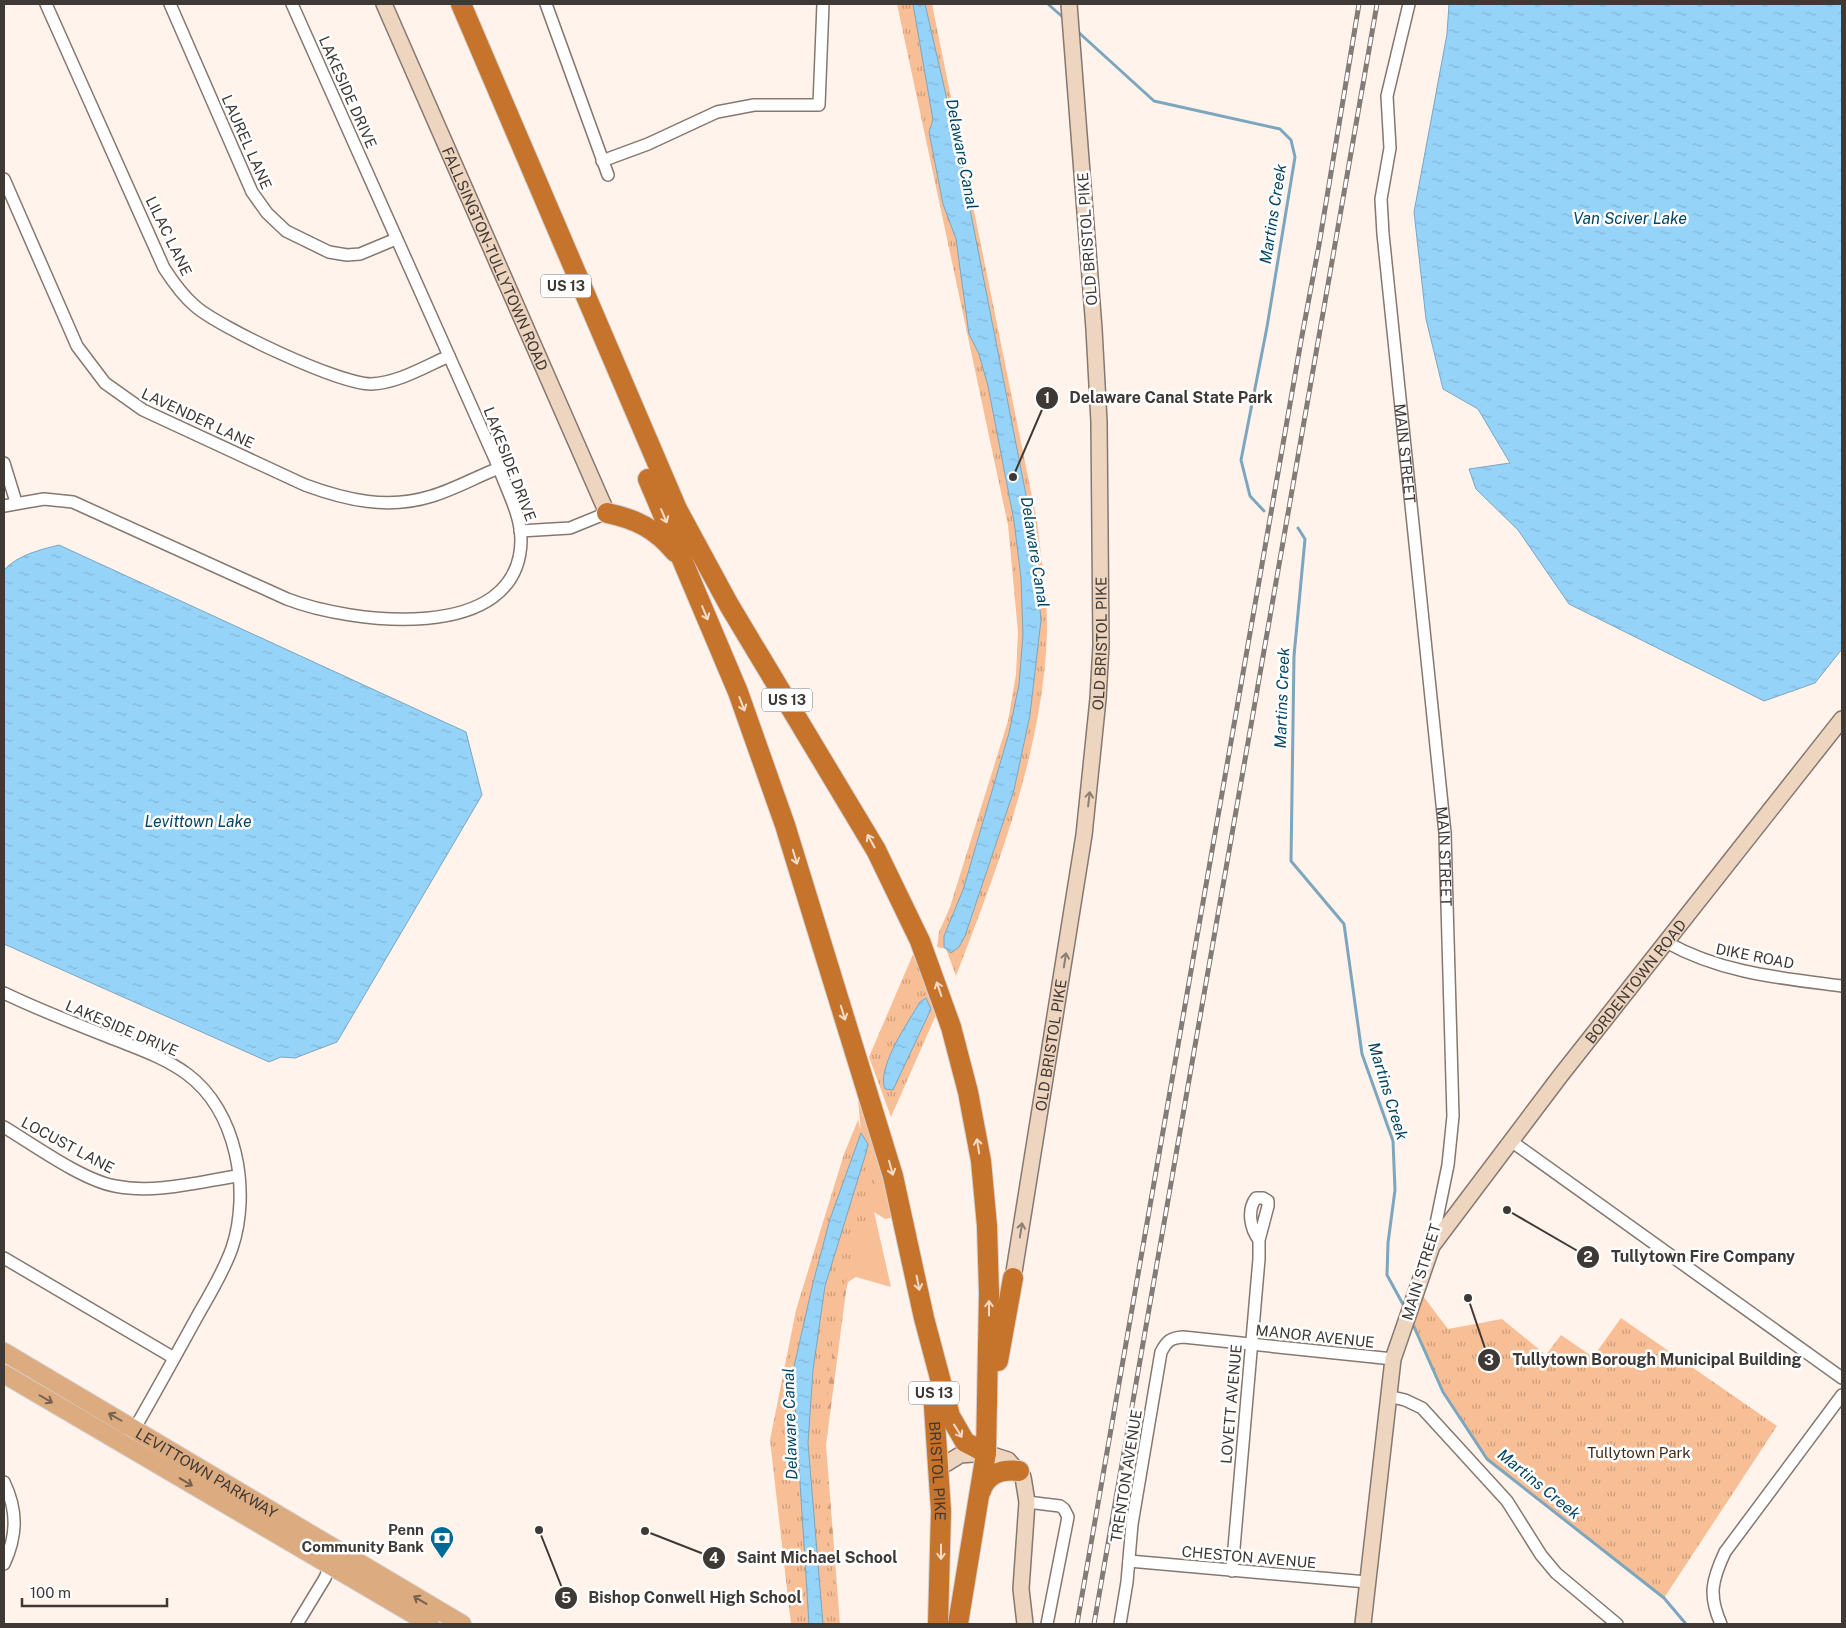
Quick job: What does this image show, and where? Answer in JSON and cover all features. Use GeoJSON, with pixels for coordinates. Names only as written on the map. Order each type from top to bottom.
{"type":"FeatureCollection","features":[{"type":"Feature","properties":{"kind":"highway","name":"US 13"},"geometry":{"type":"LineString","coordinates":[[447,4],[744,708],[788,835],[893,1176],[924,1318]]}},
{"type":"Feature","properties":{"kind":"highway","name":"US 13"},"geometry":{"type":"LineString","coordinates":[[461,4],[677,509],[729,605],[876,850],[907,911],[931,968],[960,1059],[981,1161],[987,1226],[989,1293],[986,1453],[958,1624]]}},
{"type":"Feature","properties":{"kind":"highway"},"geometry":{"type":"LineString","coordinates":[[607,513],[631,519],[653,530],[667,543],[686,568]]}},
{"type":"Feature","properties":{"kind":"highway"},"geometry":{"type":"LineString","coordinates":[[987,1427],[1013,1278]]}},
{"type":"Feature","properties":{"kind":"highway"},"geometry":{"type":"LineString","coordinates":[[924,1318],[953,1423],[965,1442],[986,1453]]}},
{"type":"Feature","properties":{"kind":"highway","name":"BRISTOL PIKE"},"geometry":{"type":"LineString","coordinates":[[924,1318],[935,1403],[939,1468],[941,1555],[938,1624]]}},
{"type":"Feature","properties":{"kind":"highway"},"geometry":{"type":"LineString","coordinates":[[980,1493],[983,1484],[995,1474],[1008,1470],[1019,1471]]}},
{"type":"Feature","properties":{"kind":"main road","name":"FALLSINGTON-TULLYTOWN ROAD"},"geometry":{"type":"LineString","coordinates":[[384,4],[607,513]]}},
{"type":"Feature","properties":{"kind":"main road","name":"OLD BRISTOL PIKE"},"geometry":{"type":"LineString","coordinates":[[1013,1278],[1054,1038],[1088,810],[1100,673],[1101,552],[1094,329],[1070,10]]}},
{"type":"Feature","properties":{"kind":"main road","name":"BORDENTOWN ROAD"},"geometry":{"type":"LineString","coordinates":[[1432,1246],[1511,1141],[1842,719]]}},
{"type":"Feature","properties":{"kind":"main road","name":"MAIN STREET"},"geometry":{"type":"LineString","coordinates":[[1362,1624],[1393,1359],[1432,1246]]}},
{"type":"Feature","properties":{"kind":"main road","name":"LEVITTOWN PARKWAY"},"geometry":{"type":"LineString","coordinates":[[4,1352],[462,1624]]}},
{"type":"Feature","properties":{"kind":"main road","name":"LEVITTOWN PARKWAY"},"geometry":{"type":"LineString","coordinates":[[4,1374],[328,1566],[430,1624]]}},
{"type":"Feature","properties":{"kind":"main road"},"geometry":{"type":"LineString","coordinates":[[939,1468],[960,1455],[986,1453],[1008,1460],[1019,1471],[1025,1484],[1027,1502],[1021,1589],[1025,1624]]}},
{"type":"Feature","properties":{"kind":"street","name":"LILAC LANE"},"geometry":{"type":"LineString","coordinates":[[46,4],[164,268],[195,306],[224,326],[338,378],[359,383],[381,383],[397,379],[449,356]]}},
{"type":"Feature","properties":{"kind":"street","name":"LAUREL LANE"},"geometry":{"type":"LineString","coordinates":[[170,4],[252,192],[267,213],[286,231],[338,254],[360,254],[396,239]]}},
{"type":"Feature","properties":{"kind":"street","name":"LAKESIDE DRIVE"},"geometry":{"type":"LineString","coordinates":[[4,506],[16,502],[44,499],[73,502],[298,604],[346,615],[384,618],[443,617],[463,613],[488,601],[504,585],[515,567],[520,548],[520,531],[516,513],[499,468],[292,4]]}},
{"type":"Feature","properties":{"kind":"street"},"geometry":{"type":"LineString","coordinates":[[546,4],[608,175]]}},
{"type":"Feature","properties":{"kind":"street"},"geometry":{"type":"LineString","coordinates":[[602,161],[648,144],[716,112],[754,105],[782,103],[819,106],[823,4]]}},
{"type":"Feature","properties":{"kind":"street","name":"MAIN STREET"},"geometry":{"type":"LineString","coordinates":[[1409,4],[1387,96],[1390,148],[1381,198],[1383,234],[1442,791],[1451,984],[1452,1136],[1432,1246]]}},
{"type":"Feature","properties":{"kind":"street","name":"LAVENDER LANE"},"geometry":{"type":"LineString","coordinates":[[4,179],[77,346],[95,372],[130,403],[305,485],[332,495],[364,502],[418,500],[448,490],[499,468]]}},
{"type":"Feature","properties":{"kind":"street"},"geometry":{"type":"LineString","coordinates":[[4,463],[16,502]]}},
{"type":"Feature","properties":{"kind":"street"},"geometry":{"type":"LineString","coordinates":[[520,531],[570,528],[607,513]]}},
{"type":"Feature","properties":{"kind":"street","name":"DIKE ROAD"},"geometry":{"type":"LineString","coordinates":[[1666,942],[1691,956],[1728,968],[1842,986]]}},
{"type":"Feature","properties":{"kind":"street","name":"LAKESIDE DRIVE"},"geometry":{"type":"LineString","coordinates":[[4,993],[150,1053],[187,1074],[210,1097],[226,1124],[232,1141],[237,1176],[238,1218],[232,1248],[125,1446]]}},
{"type":"Feature","properties":{"kind":"street","name":"LOCUST LANE"},"geometry":{"type":"LineString","coordinates":[[4,1127],[71,1167],[114,1186],[145,1189],[237,1176]]}},
{"type":"Feature","properties":{"kind":"street"},"geometry":{"type":"LineString","coordinates":[[1511,1141],[1842,1378]]}},
{"type":"Feature","properties":{"kind":"street","name":"LOVETT AVENUE"},"geometry":{"type":"LineString","coordinates":[[1232,1571],[1259,1240]]}},
{"type":"Feature","properties":{"kind":"street"},"geometry":{"type":"LineString","coordinates":[[4,1258],[174,1358]]}},
{"type":"Feature","properties":{"kind":"street","name":"MANOR AVENUE"},"geometry":{"type":"LineString","coordinates":[[1174,1338],[1393,1359]]}},
{"type":"Feature","properties":{"kind":"street","name":"TRENTON AVENUE"},"geometry":{"type":"LineString","coordinates":[[1120,1624],[1132,1524],[1161,1352],[1166,1342],[1174,1338]]}},
{"type":"Feature","properties":{"kind":"street"},"geometry":{"type":"LineString","coordinates":[[1721,1624],[1712,1587],[1725,1552],[1842,1395]]}},
{"type":"Feature","properties":{"kind":"street"},"geometry":{"type":"LineString","coordinates":[[1388,1396],[1405,1400],[1422,1408],[1507,1501],[1541,1555],[1556,1573],[1617,1624]]}},
{"type":"Feature","properties":{"kind":"street"},"geometry":{"type":"LineString","coordinates":[[4,1482],[13,1504],[16,1527],[13,1542],[4,1564]]}},
{"type":"Feature","properties":{"kind":"street"},"geometry":{"type":"LineString","coordinates":[[1027,1502],[1060,1506],[1068,1517],[1047,1624]]}},
{"type":"Feature","properties":{"kind":"street"},"geometry":{"type":"LineString","coordinates":[[297,1624],[325,1578],[328,1566],[338,1549]]}},
{"type":"Feature","properties":{"kind":"street","name":"CHESTON AVENUE"},"geometry":{"type":"LineString","coordinates":[[1129,1561],[1367,1582]]}},
{"type":"Feature","properties":{"kind":"green space"},"geometry":{"type":"Polygon","coordinates":[[[897,4],[932,4],[1037,521],[1046,606],[1047,634],[1044,678],[1027,765],[1002,851],[956,976],[946,949],[937,947],[939,932],[950,907],[1008,721],[1016,674],[1018,632],[1008,525],[897,4]]]}},
{"type":"Feature","properties":{"kind":"green space"},"geometry":{"type":"Polygon","coordinates":[[[914,952],[936,1015],[891,1117],[869,1057],[914,952]]]}},
{"type":"Feature","properties":{"kind":"green space"},"geometry":{"type":"Polygon","coordinates":[[[860,1097],[895,1217],[885,1219],[874,1212],[891,1287],[856,1277],[848,1282],[846,1291],[831,1287],[846,1230],[873,1152],[861,1133],[858,1098],[860,1097]]]}},
{"type":"Feature","properties":{"kind":"green space"},"geometry":{"type":"Polygon","coordinates":[[[858,1120],[877,1188],[849,1265],[833,1347],[826,1409],[826,1496],[837,1624],[791,1624],[770,1440],[796,1310],[844,1154],[858,1120]]]}},
{"type":"Feature","properties":{"kind":"green space"},"geometry":{"type":"Polygon","coordinates":[[[868,1144],[873,1152],[846,1230],[831,1287],[846,1291],[826,1445],[840,1624],[823,1624],[808,1443],[813,1370],[825,1286],[868,1144]]]}},
{"type":"Feature","properties":{"kind":"green space","name":"Tullytown Park"},"geometry":{"type":"Polygon","coordinates":[[[1423,1296],[1448,1329],[1502,1319],[1546,1355],[1561,1335],[1593,1357],[1621,1318],[1777,1426],[1664,1598],[1487,1459],[1443,1392],[1413,1324],[1423,1296]]]}},
{"type":"Feature","properties":{"kind":"water"},"geometry":{"type":"Polygon","coordinates":[[[913,4],[925,4],[957,143],[1032,529],[1041,620],[1030,715],[1014,790],[965,936],[959,947],[951,953],[944,947],[944,936],[963,890],[1009,733],[1019,684],[1023,635],[1021,578],[1014,521],[988,386],[979,354],[969,334],[956,239],[943,204],[929,132],[933,120],[913,4]]]}},
{"type":"Feature","properties":{"kind":"water","name":"Van Sciver Lake"},"geometry":{"type":"Polygon","coordinates":[[[1449,4],[1842,4],[1842,649],[1815,683],[1764,701],[1569,604],[1518,530],[1476,489],[1469,469],[1510,463],[1478,409],[1443,389],[1426,319],[1414,212],[1447,34],[1449,4]]]}},
{"type":"Feature","properties":{"kind":"water","name":"Levittown Lake"},"geometry":{"type":"Polygon","coordinates":[[[59,545],[466,732],[482,795],[337,1042],[295,1058],[281,1057],[269,1062],[4,944],[4,570],[22,557],[59,545]]]}},
{"type":"Feature","properties":{"kind":"water"},"geometry":{"type":"Polygon","coordinates":[[[926,998],[931,1009],[893,1090],[885,1089],[883,1080],[889,1057],[920,1002],[926,998]]]}},
{"type":"Feature","properties":{"kind":"water"},"geometry":{"type":"Polygon","coordinates":[[[861,1133],[868,1144],[825,1286],[813,1370],[808,1443],[823,1624],[809,1624],[793,1371],[830,1219],[861,1133]]]}},
{"type":"Feature","properties":{"kind":"waterway","name":"Martins Creek"},"geometry":{"type":"LineString","coordinates":[[1048,4],[1066,20]]}},
{"type":"Feature","properties":{"kind":"waterway","name":"Martins Creek"},"geometry":{"type":"LineString","coordinates":[[1076,30],[1154,101],[1280,129],[1291,140],[1295,157],[1267,327],[1241,460],[1250,496],[1264,511]]}},
{"type":"Feature","properties":{"kind":"waterway","name":"Martins Creek"},"geometry":{"type":"LineString","coordinates":[[1298,528],[1305,539],[1294,656],[1291,861],[1344,924],[1362,1054],[1393,1141],[1395,1190],[1388,1243],[1387,1275],[1405,1308]]}},
{"type":"Feature","properties":{"kind":"waterway","name":"Martins Creek"},"geometry":{"type":"LineString","coordinates":[[1411,1320],[1443,1392],[1487,1459],[1664,1598],[1686,1624]]}},
{"type":"Feature","properties":{"kind":"railway"},"geometry":{"type":"LineString","coordinates":[[1077,1624],[1319,245],[1359,4]]}},
{"type":"Feature","properties":{"kind":"railway"},"geometry":{"type":"LineString","coordinates":[[1094,1624],[1377,4]]}},
{"type":"Feature","properties":{"kind":"place","name":"Delaware Canal State Park"},"geometry":{"type":"Point","coordinates":[1013,477]}},
{"type":"Feature","properties":{"kind":"place","name":"Tullytown Fire Company"},"geometry":{"type":"Point","coordinates":[1507,1210]}},
{"type":"Feature","properties":{"kind":"place","name":"Tullytown Borough Municipal Building"},"geometry":{"type":"Point","coordinates":[1468,1298]}},
{"type":"Feature","properties":{"kind":"place","name":"Bishop Conwell High School"},"geometry":{"type":"Point","coordinates":[539,1530]}},
{"type":"Feature","properties":{"kind":"place","name":"Saint Michael School"},"geometry":{"type":"Point","coordinates":[645,1531]}},
{"type":"Feature","properties":{"kind":"place","name":"Penn Community Bank"},"geometry":{"type":"Point","coordinates":[442,1559]}},
{"type":"Feature","properties":{"kind":"water label","name":"Delaware Canal"},"geometry":{"type":"Point","coordinates":[962,154]}},
{"type":"Feature","properties":{"kind":"water label","name":"Delaware Canal"},"geometry":{"type":"Point","coordinates":[1035,552]}},
{"type":"Feature","properties":{"kind":"water label","name":"Delaware Canal"},"geometry":{"type":"Point","coordinates":[790,1424]}}]}
